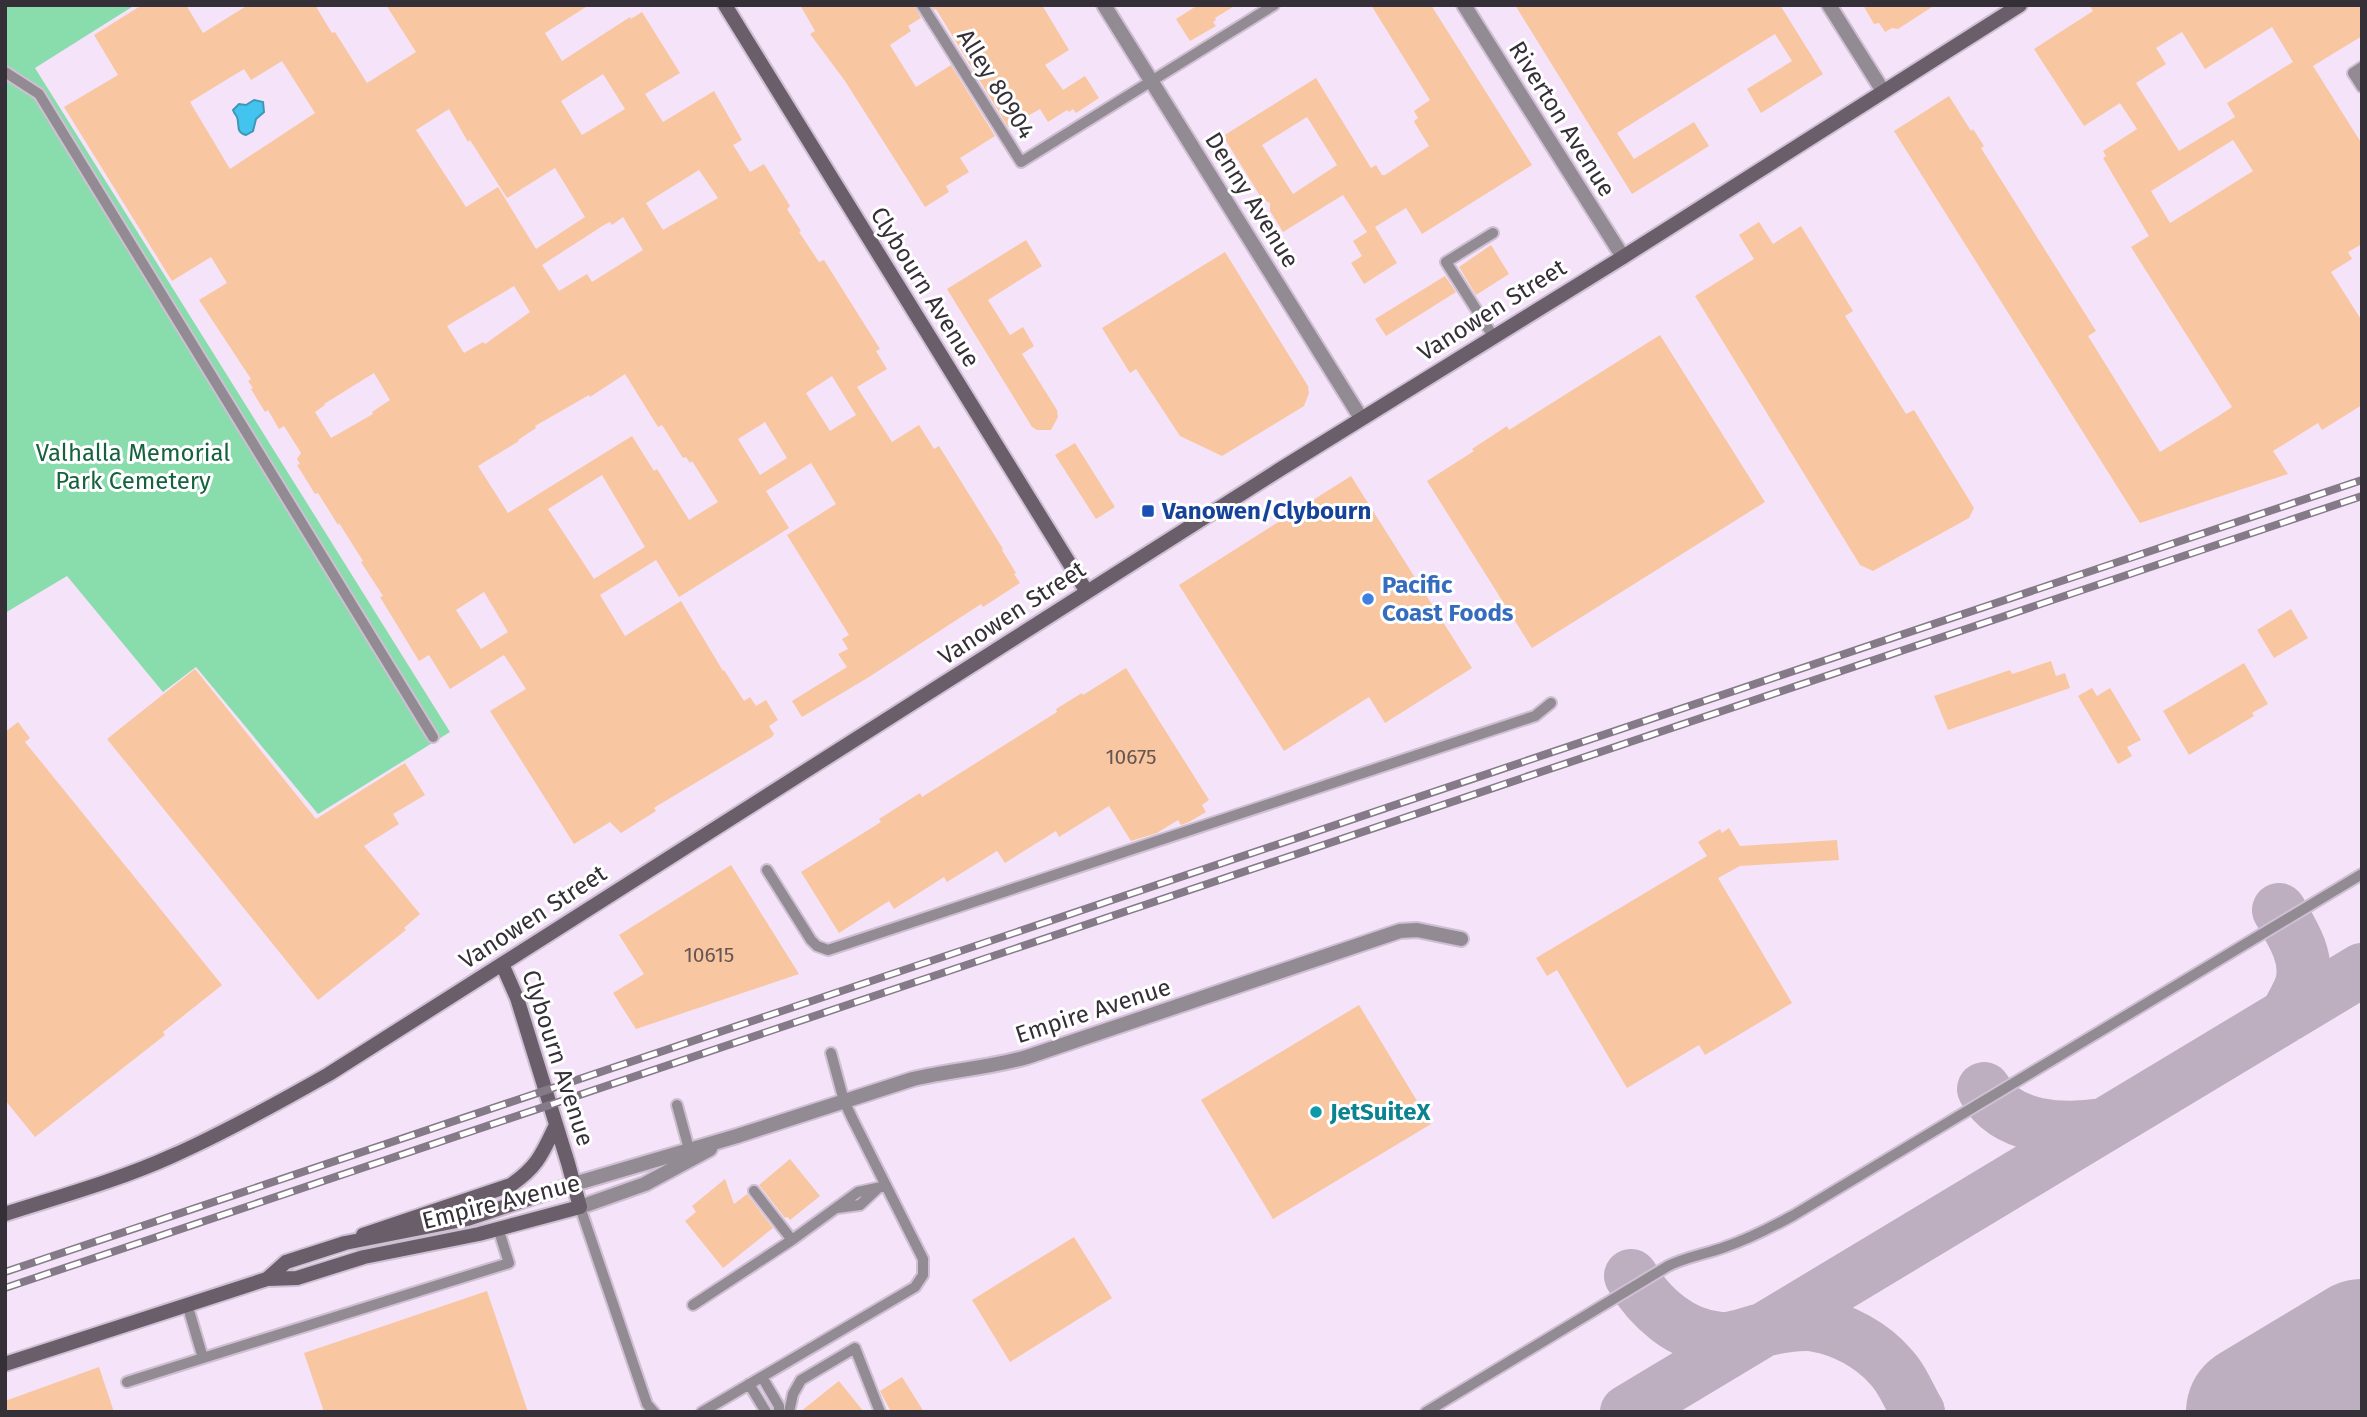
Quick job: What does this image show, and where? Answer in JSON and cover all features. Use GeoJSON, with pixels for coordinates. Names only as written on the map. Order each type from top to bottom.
{"type":"FeatureCollection","features":[{"type":"Feature","properties":{"kind":"main road","name":"Clybourn Avenue"},"geometry":{"type":"LineString","coordinates":[[725,5],[1087,592]]}},
{"type":"Feature","properties":{"kind":"main road","name":"Vanowen Street"},"geometry":{"type":"LineString","coordinates":[[5,1214],[111,1180],[170,1157],[329,1074],[1361,418],[1622,257],[2020,5]]}},
{"type":"Feature","properties":{"kind":"main road","name":"Clybourn Avenue"},"geometry":{"type":"LineString","coordinates":[[502,964],[517,998],[580,1207]]}},
{"type":"Feature","properties":{"kind":"main road"},"geometry":{"type":"LineString","coordinates":[[345,1243],[378,1228],[511,1185],[530,1172],[543,1153],[556,1125]]}},
{"type":"Feature","properties":{"kind":"main road","name":"Empire Avenue"},"geometry":{"type":"LineString","coordinates":[[267,1279],[286,1262],[345,1243],[467,1219],[574,1184]]}},
{"type":"Feature","properties":{"kind":"main road","name":"Empire Avenue"},"geometry":{"type":"LineString","coordinates":[[5,1364],[267,1279],[298,1278],[364,1257],[580,1207]]}},
{"type":"Feature","properties":{"kind":"street","name":"Denny Avenue"},"geometry":{"type":"LineString","coordinates":[[1104,5],[1361,418]]}},
{"type":"Feature","properties":{"kind":"street","name":"Riverton Avenue"},"geometry":{"type":"LineString","coordinates":[[1464,5],[1622,257]]}},
{"type":"Feature","properties":{"kind":"street"},"geometry":{"type":"LineString","coordinates":[[1829,5],[1883,91]]}},
{"type":"Feature","properties":{"kind":"street","name":"Empire Avenue"},"geometry":{"type":"LineString","coordinates":[[574,1184],[737,1136],[913,1079],[940,1072],[997,1066],[1027,1058],[1400,931],[1418,930],[1461,939]]}},
{"type":"Feature","properties":{"kind":"street","name":"Empire Avenue"},"geometry":{"type":"LineString","coordinates":[[580,1207],[645,1184],[737,1136]]}},
{"type":"Feature","properties":{"kind":"lane","name":"Alley 80904"},"geometry":{"type":"LineString","coordinates":[[922,5],[1021,162],[1152,82]]}},
{"type":"Feature","properties":{"kind":"lane"},"geometry":{"type":"LineString","coordinates":[[1152,82],[1274,5]]}},
{"type":"Feature","properties":{"kind":"lane"},"geometry":{"type":"LineString","coordinates":[[2362,67],[2353,73],[2362,87]]}},
{"type":"Feature","properties":{"kind":"lane"},"geometry":{"type":"LineString","coordinates":[[5,72],[39,94],[433,737]]}},
{"type":"Feature","properties":{"kind":"lane"},"geometry":{"type":"LineString","coordinates":[[1493,233],[1447,262],[1493,336]]}},
{"type":"Feature","properties":{"kind":"lane"},"geometry":{"type":"LineString","coordinates":[[767,870],[811,940],[817,946],[828,950],[1535,716],[1552,703]]}},
{"type":"Feature","properties":{"kind":"lane"},"geometry":{"type":"LineString","coordinates":[[1426,1412],[1668,1266],[1756,1235],[1794,1215],[2362,874]]}},
{"type":"Feature","properties":{"kind":"lane"},"geometry":{"type":"LineString","coordinates":[[702,1412],[915,1287],[923,1275],[923,1259],[883,1187],[844,1101],[831,1053]]}},
{"type":"Feature","properties":{"kind":"lane"},"geometry":{"type":"LineString","coordinates":[[677,1105],[689,1149]]}},
{"type":"Feature","properties":{"kind":"lane"},"geometry":{"type":"LineString","coordinates":[[694,1305],[858,1192],[883,1187]]}},
{"type":"Feature","properties":{"kind":"lane"},"geometry":{"type":"LineString","coordinates":[[754,1191],[792,1240]]}},
{"type":"Feature","properties":{"kind":"lane"},"geometry":{"type":"LineString","coordinates":[[580,1207],[647,1404],[654,1412]]}},
{"type":"Feature","properties":{"kind":"lane"},"geometry":{"type":"LineString","coordinates":[[127,1382],[509,1263],[498,1228]]}},
{"type":"Feature","properties":{"kind":"lane"},"geometry":{"type":"LineString","coordinates":[[187,1304],[203,1358]]}},
{"type":"Feature","properties":{"kind":"lane"},"geometry":{"type":"LineString","coordinates":[[789,1412],[793,1394],[801,1380],[855,1348],[880,1412]]}},
{"type":"Feature","properties":{"kind":"lane"},"geometry":{"type":"LineString","coordinates":[[761,1377],[779,1406],[779,1412]]}},
{"type":"Feature","properties":{"kind":"lane"},"geometry":{"type":"LineString","coordinates":[[749,1384],[766,1412]]}},
{"type":"Feature","properties":{"kind":"green space","name":"Valhalla Memorial Park Cemetery"},"geometry":{"type":"Polygon","coordinates":[[[5,5],[135,5],[35,68],[450,732],[318,814],[196,667],[163,692],[67,576],[5,613],[5,5]]]}},
{"type":"Feature","properties":{"kind":"water"},"geometry":{"type":"Polygon","coordinates":[[[254,100],[263,102],[264,112],[256,119],[253,131],[246,135],[239,130],[233,110],[239,104],[246,105],[254,100]]]}},
{"type":"Feature","properties":{"kind":"building"},"geometry":{"type":"Polygon","coordinates":[[[142,5],[186,5],[203,33],[248,5],[315,5],[367,83],[416,52],[386,5],[589,5],[545,33],[562,61],[642,12],[680,73],[645,94],[663,122],[714,91],[742,140],[733,145],[750,172],[764,164],[790,206],[787,209],[801,231],[799,232],[819,262],[824,260],[880,349],[876,351],[887,369],[857,387],[892,442],[919,425],[934,449],[939,446],[1003,549],[1020,583],[983,607],[981,604],[802,717],[792,701],[847,667],[838,654],[848,649],[842,639],[849,635],[787,535],[836,504],[811,463],[766,491],[789,528],[679,597],[656,560],[600,595],[625,636],[681,601],[744,701],[750,697],[756,706],[766,700],[778,720],[769,726],[774,734],[657,806],[654,808],[656,811],[621,833],[610,822],[574,844],[490,711],[526,689],[504,655],[450,689],[429,655],[419,661],[380,597],[383,596],[361,562],[363,561],[297,465],[300,464],[297,459],[301,453],[284,426],[279,429],[268,410],[265,412],[251,389],[253,388],[248,381],[251,379],[199,300],[227,283],[211,257],[172,281],[64,107],[118,75],[94,35],[142,5]],[[282,61],[251,80],[244,69],[190,102],[230,169],[315,113],[282,61]],[[603,74],[561,101],[582,135],[625,109],[603,74]],[[449,109],[416,130],[466,207],[498,187],[536,249],[585,217],[555,168],[507,198],[449,109]],[[699,170],[646,203],[663,230],[718,198],[699,170]],[[623,217],[612,225],[610,222],[542,265],[559,291],[587,274],[592,282],[643,250],[623,217]],[[514,286],[447,326],[464,353],[483,342],[485,344],[530,312],[514,286]],[[374,373],[315,412],[331,438],[373,414],[372,412],[390,400],[374,373]],[[625,374],[590,397],[589,395],[535,426],[536,428],[519,441],[478,466],[508,513],[632,436],[654,471],[657,469],[689,520],[718,502],[692,461],[690,463],[686,457],[683,458],[662,425],[658,427],[625,374]],[[832,376],[806,393],[830,431],[856,415],[832,376]],[[765,422],[738,439],[760,475],[787,458],[765,422]],[[602,475],[548,509],[594,579],[645,547],[602,475]],[[484,592],[456,610],[481,649],[508,632],[484,592]]]}},
{"type":"Feature","properties":{"kind":"building"},"geometry":{"type":"Polygon","coordinates":[[[800,5],[914,5],[921,18],[908,26],[911,31],[890,45],[906,71],[916,87],[951,65],[995,136],[960,158],[969,172],[946,186],[949,192],[925,207],[845,81],[810,34],[815,31],[800,5]]]}},
{"type":"Feature","properties":{"kind":"building"},"geometry":{"type":"Polygon","coordinates":[[[931,5],[1042,5],[1069,50],[1045,65],[1063,90],[1085,76],[1099,98],[1076,113],[1073,109],[1069,112],[1067,110],[1048,122],[1040,109],[1008,127],[931,5]]]}},
{"type":"Feature","properties":{"kind":"building"},"geometry":{"type":"Polygon","coordinates":[[[1198,5],[1236,5],[1215,18],[1213,22],[1216,26],[1190,41],[1176,19],[1198,5]]]}},
{"type":"Feature","properties":{"kind":"building"},"geometry":{"type":"Polygon","coordinates":[[[1371,5],[1431,5],[1532,165],[1422,234],[1406,208],[1375,227],[1397,263],[1364,284],[1351,263],[1362,256],[1353,241],[1367,232],[1343,195],[1283,232],[1270,211],[1270,203],[1262,199],[1223,136],[1316,78],[1371,168],[1376,165],[1382,175],[1385,175],[1429,146],[1414,121],[1418,118],[1414,111],[1430,100],[1371,5]],[[1307,117],[1262,145],[1293,194],[1337,165],[1307,117]]]}},
{"type":"Feature","properties":{"kind":"building"},"geometry":{"type":"Polygon","coordinates":[[[1515,5],[1780,5],[1823,74],[1761,113],[1747,89],[1792,61],[1775,34],[1728,63],[1617,133],[1634,159],[1694,122],[1709,146],[1632,194],[1515,5]]]}},
{"type":"Feature","properties":{"kind":"building"},"geometry":{"type":"Polygon","coordinates":[[[1863,5],[1935,5],[1898,29],[1892,28],[1885,32],[1879,23],[1874,24],[1863,5]]]}},
{"type":"Feature","properties":{"kind":"building"},"geometry":{"type":"Polygon","coordinates":[[[2089,5],[2362,5],[2362,36],[2313,66],[2362,144],[2362,244],[2348,252],[2352,259],[2331,272],[2362,321],[2362,405],[2322,430],[2318,423],[2273,451],[2288,474],[2140,523],[1894,131],[1949,96],[1984,146],[1981,148],[2096,331],[2088,336],[2160,452],[2232,407],[2131,247],[2149,236],[2103,158],[2106,156],[2103,151],[2137,129],[2120,103],[2084,126],[2034,49],[2093,11],[2089,5]],[[2272,27],[2205,69],[2182,32],[2156,48],[2166,64],[2136,83],[2179,151],[2235,117],[2227,103],[2293,62],[2272,27]],[[2233,140],[2151,191],[2170,223],[2253,171],[2233,140]]]}},
{"type":"Feature","properties":{"kind":"building"},"geometry":{"type":"Polygon","coordinates":[[[1759,222],[1773,244],[1801,226],[1853,311],[1845,316],[1906,414],[1914,410],[1974,508],[1969,518],[1873,571],[1860,565],[1695,296],[1754,259],[1739,235],[1759,222]]]}},
{"type":"Feature","properties":{"kind":"building"},"geometry":{"type":"Polygon","coordinates":[[[1026,240],[1042,266],[988,300],[1010,335],[1023,327],[1034,346],[1022,354],[1057,410],[1058,417],[1051,430],[1037,430],[1032,427],[947,289],[1026,240]]]}},
{"type":"Feature","properties":{"kind":"building"},"geometry":{"type":"Polygon","coordinates":[[[1491,245],[1509,274],[1476,295],[1459,267],[1491,245]]]}},
{"type":"Feature","properties":{"kind":"building"},"geometry":{"type":"Polygon","coordinates":[[[1225,252],[1308,386],[1309,393],[1304,406],[1222,456],[1180,436],[1136,369],[1130,373],[1102,328],[1225,252]]]}},
{"type":"Feature","properties":{"kind":"building"},"geometry":{"type":"Polygon","coordinates":[[[1445,276],[1456,292],[1386,336],[1375,319],[1445,276]]]}},
{"type":"Feature","properties":{"kind":"building"},"geometry":{"type":"Polygon","coordinates":[[[1660,335],[1765,502],[1532,648],[1427,481],[1507,426],[1509,430],[1660,335]]]}},
{"type":"Feature","properties":{"kind":"building"},"geometry":{"type":"Polygon","coordinates":[[[1075,443],[1115,507],[1096,519],[1055,455],[1075,443]]]}},
{"type":"Feature","properties":{"kind":"building"},"geometry":{"type":"Polygon","coordinates":[[[1351,476],[1472,668],[1385,723],[1369,697],[1284,751],[1179,585],[1351,476]]]}},
{"type":"Feature","properties":{"kind":"building"},"geometry":{"type":"Polygon","coordinates":[[[2291,609],[2308,638],[2274,658],[2257,630],[2291,609]]]}},
{"type":"Feature","properties":{"kind":"building"},"geometry":{"type":"Polygon","coordinates":[[[2051,661],[2056,676],[2065,673],[2070,688],[1948,730],[1934,696],[2010,670],[2012,674],[2051,661]]]}},
{"type":"Feature","properties":{"kind":"building"},"geometry":{"type":"Polygon","coordinates":[[[2244,663],[2268,704],[2252,713],[2254,716],[2189,755],[2163,711],[2244,663]]]}},
{"type":"Feature","properties":{"kind":"building"},"geometry":{"type":"Polygon","coordinates":[[[1126,668],[1209,800],[1202,805],[1206,812],[1189,822],[1181,825],[1178,820],[1157,833],[1131,841],[1109,806],[1059,837],[1056,831],[1005,863],[997,851],[947,882],[944,877],[894,909],[889,901],[839,933],[801,872],[881,822],[879,819],[920,793],[922,797],[1057,712],[1056,709],[1126,668]]]}},
{"type":"Feature","properties":{"kind":"building"},"geometry":{"type":"Polygon","coordinates":[[[195,669],[316,819],[405,763],[425,795],[393,814],[399,824],[364,846],[420,914],[404,928],[406,930],[318,1000],[107,739],[195,669]]]}},
{"type":"Feature","properties":{"kind":"building"},"geometry":{"type":"Polygon","coordinates":[[[2092,688],[2097,696],[2110,688],[2141,740],[2127,747],[2132,756],[2118,764],[2078,696],[2092,688]]]}},
{"type":"Feature","properties":{"kind":"building"},"geometry":{"type":"Polygon","coordinates":[[[18,722],[30,738],[25,742],[222,985],[163,1032],[165,1035],[35,1137],[5,1100],[5,732],[18,722]]]}},
{"type":"Feature","properties":{"kind":"building"},"geometry":{"type":"Polygon","coordinates":[[[1729,828],[1740,846],[1837,840],[1839,860],[1740,866],[1718,878],[1792,1003],[1705,1055],[1699,1045],[1627,1088],[1557,970],[1547,976],[1536,958],[1707,856],[1698,842],[1720,829],[1722,833],[1729,828]]]}},
{"type":"Feature","properties":{"kind":"building"},"geometry":{"type":"Polygon","coordinates":[[[731,865],[799,974],[636,1029],[613,993],[644,974],[619,935],[731,865]]]}},
{"type":"Feature","properties":{"kind":"building","name":"JetSuiteX"},"geometry":{"type":"Polygon","coordinates":[[[1359,1005],[1431,1124],[1273,1219],[1201,1100],[1359,1005]]]}},
{"type":"Feature","properties":{"kind":"building"},"geometry":{"type":"Polygon","coordinates":[[[790,1159],[820,1196],[790,1220],[785,1218],[759,1185],[790,1159]]]}},
{"type":"Feature","properties":{"kind":"building"},"geometry":{"type":"Polygon","coordinates":[[[725,1179],[734,1204],[747,1194],[773,1228],[723,1268],[685,1221],[696,1212],[692,1206],[725,1179]]]}},
{"type":"Feature","properties":{"kind":"building"},"geometry":{"type":"Polygon","coordinates":[[[1074,1237],[1112,1298],[1010,1362],[972,1300],[1074,1237]]]}},
{"type":"Feature","properties":{"kind":"building"},"geometry":{"type":"Polygon","coordinates":[[[487,1291],[528,1412],[324,1412],[304,1353],[487,1291]]]}},
{"type":"Feature","properties":{"kind":"building"},"geometry":{"type":"Polygon","coordinates":[[[99,1367],[114,1412],[5,1412],[5,1401],[99,1367]]]}},
{"type":"Feature","properties":{"kind":"building"},"geometry":{"type":"Polygon","coordinates":[[[902,1377],[924,1412],[891,1412],[880,1391],[902,1377]]]}},
{"type":"Feature","properties":{"kind":"building"},"geometry":{"type":"Polygon","coordinates":[[[839,1381],[864,1412],[800,1412],[835,1384],[839,1381]]]}},
{"type":"Feature","properties":{"kind":"taxiway"},"geometry":{"type":"LineString","coordinates":[[2279,910],[2298,945],[2304,974],[2287,1015]]}},
{"type":"Feature","properties":{"kind":"taxiway"},"geometry":{"type":"LineString","coordinates":[[1627,1412],[2362,970]]}},
{"type":"Feature","properties":{"kind":"taxiway"},"geometry":{"type":"LineString","coordinates":[[1984,1089],[1994,1103],[2007,1113],[2038,1125],[2072,1128],[2104,1125]]}},
{"type":"Feature","properties":{"kind":"taxiway"},"geometry":{"type":"LineString","coordinates":[[1631,1276],[1647,1299],[1668,1318],[1706,1337],[1730,1338],[1804,1324],[1826,1327],[1846,1334],[1875,1351],[1890,1366],[1918,1412]]}},
{"type":"Feature","properties":{"kind":"runway"},"geometry":{"type":"LineString","coordinates":[[2254,1412],[2362,1347]]}},
{"type":"Feature","properties":{"kind":"railway"},"geometry":{"type":"LineString","coordinates":[[5,1272],[2362,480]]}},
{"type":"Feature","properties":{"kind":"railway"},"geometry":{"type":"LineString","coordinates":[[5,1288],[2362,496]]}},
{"type":"Feature","properties":{"kind":"place","name":"Vanowen/Clybourn"},"geometry":{"type":"Point","coordinates":[1148,511]}},
{"type":"Feature","properties":{"kind":"place","name":"Pacific Coast Foods"},"geometry":{"type":"Point","coordinates":[1368,599]}},
{"type":"Feature","properties":{"kind":"place","name":"JetSuiteX"},"geometry":{"type":"Point","coordinates":[1316,1112]}}]}
